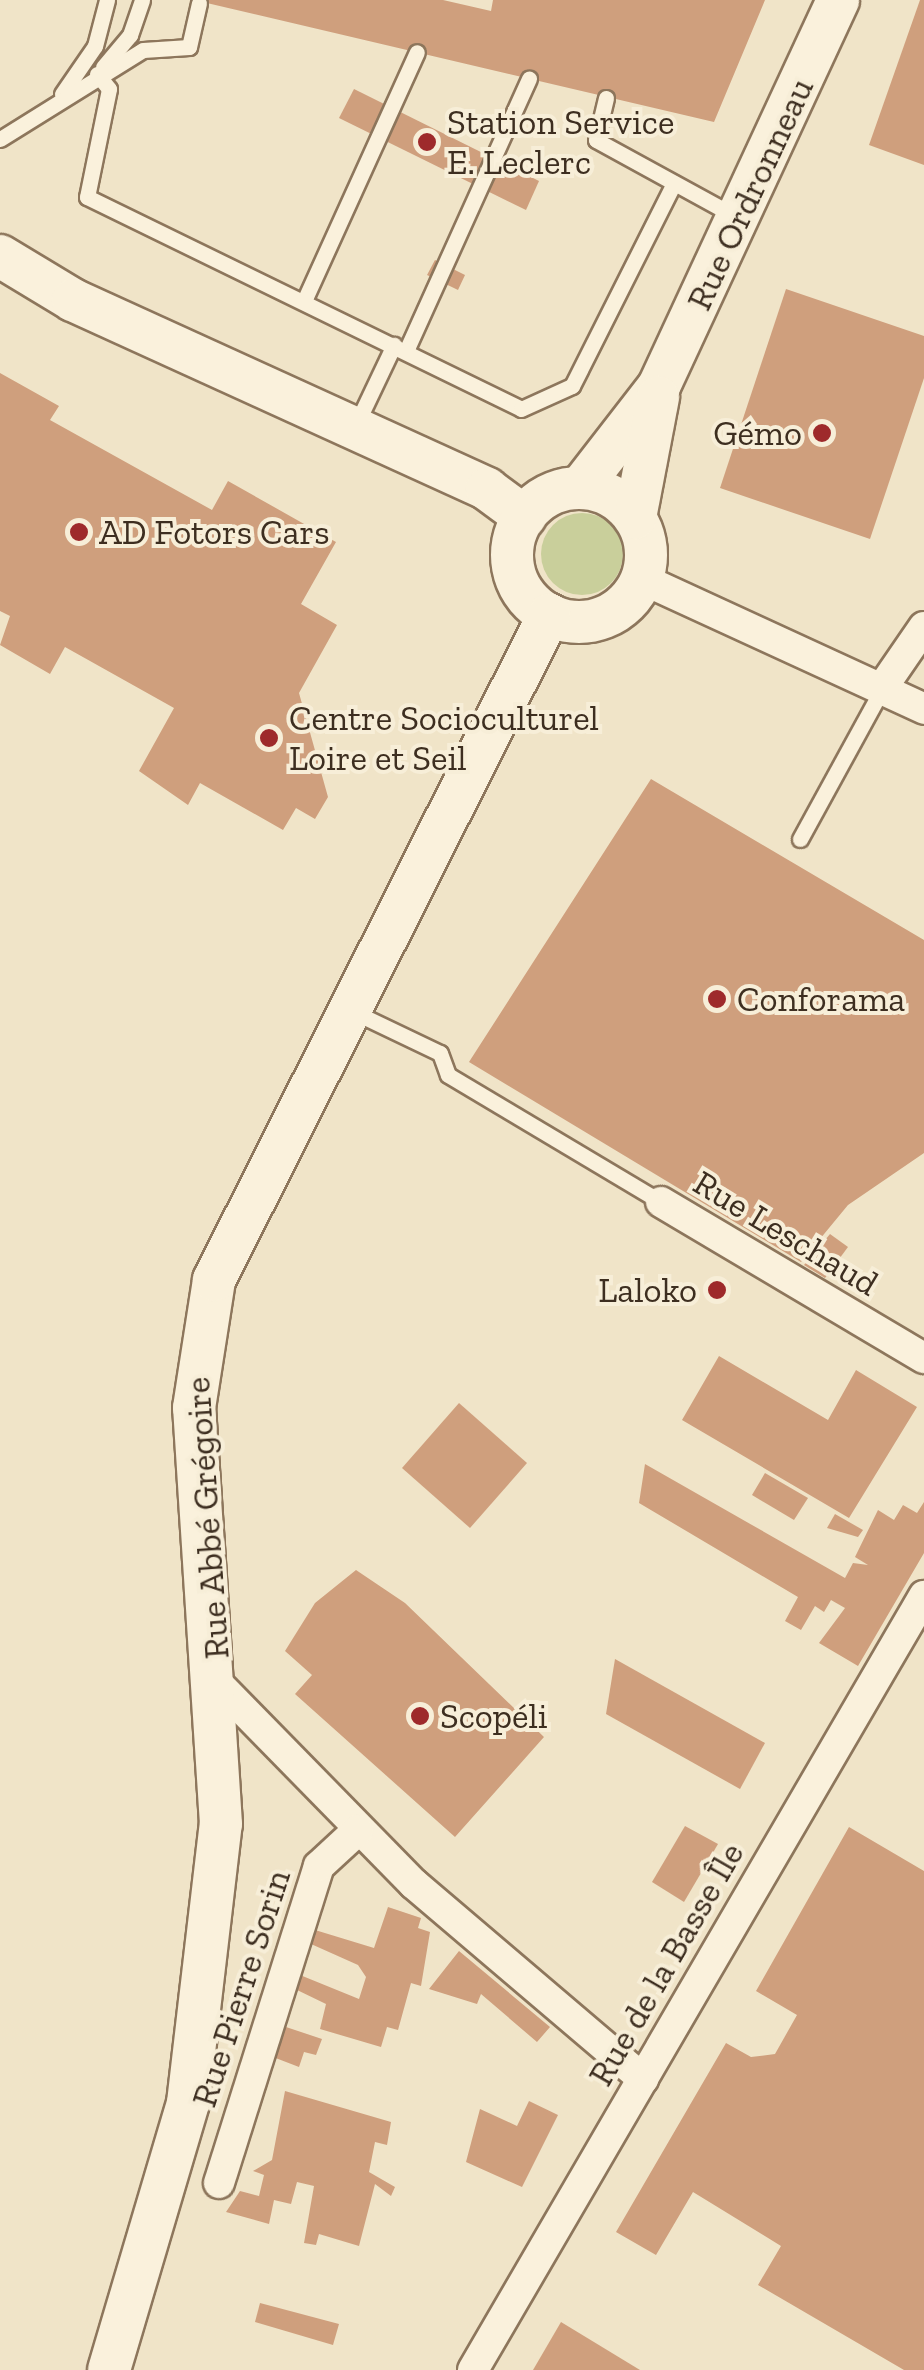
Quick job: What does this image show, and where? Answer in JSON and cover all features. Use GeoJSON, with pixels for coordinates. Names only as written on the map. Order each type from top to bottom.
{"type":"FeatureCollection","features":[{"type":"Feature","properties":{"kind":"street","name":"Rue Ordronneau"},"geometry":{"type":"LineString","coordinates":[[580,488],[659,386],[838,0]]}},
{"type":"Feature","properties":{"kind":"street"},"geometry":{"type":"LineString","coordinates":[[0,256],[73,300],[487,489],[525,518]]}},
{"type":"Feature","properties":{"kind":"street","name":"Rue Ordronneau"},"geometry":{"type":"LineString","coordinates":[[635,518],[659,386]]}},
{"type":"Feature","properties":{"kind":"street"},"geometry":{"type":"LineString","coordinates":[[580,488],[612,496],[635,518],[646,548],[642,579],[624,606],[596,620],[548,615],[529,600],[513,565],[525,518],[549,496],[580,488]]}},
{"type":"Feature","properties":{"kind":"street"},"geometry":{"type":"LineString","coordinates":[[642,579],[924,708]]}},
{"type":"Feature","properties":{"kind":"street","name":"Rue Abbé Grégoire"},"geometry":{"type":"LineString","coordinates":[[110,2370],[188,2103],[221,1824],[218,1684],[194,1408],[199,1344],[214,1280],[354,1012],[548,615]]}},
{"type":"Feature","properties":{"kind":"street"},"geometry":{"type":"LineString","coordinates":[[882,688],[924,627]]}},
{"type":"Feature","properties":{"kind":"street","name":"Rue Leschaud"},"geometry":{"type":"LineString","coordinates":[[661,1202],[924,1358]]}},
{"type":"Feature","properties":{"kind":"street","name":"Rue de la Basse Île"},"geometry":{"type":"LineString","coordinates":[[473,2370],[924,1596]]}},
{"type":"Feature","properties":{"kind":"street"},"geometry":{"type":"LineString","coordinates":[[218,1684],[358,1830],[643,2079]]}},
{"type":"Feature","properties":{"kind":"street","name":"Rue Pierre Sorin"},"geometry":{"type":"LineString","coordinates":[[219,2183],[319,1866],[358,1830]]}},
{"type":"Feature","properties":{"kind":"lane"},"geometry":{"type":"LineString","coordinates":[[59,100],[94,46],[107,0]]}},
{"type":"Feature","properties":{"kind":"lane"},"geometry":{"type":"LineString","coordinates":[[97,74],[130,35],[142,0]]}},
{"type":"Feature","properties":{"kind":"lane"},"geometry":{"type":"LineString","coordinates":[[0,139],[97,74],[142,50],[189,47],[199,3]]}},
{"type":"Feature","properties":{"kind":"lane"},"geometry":{"type":"LineString","coordinates":[[304,301],[417,52]]}},
{"type":"Feature","properties":{"kind":"lane"},"geometry":{"type":"LineString","coordinates":[[97,74],[110,89],[87,197],[521,408],[572,386],[674,184]]}},
{"type":"Feature","properties":{"kind":"lane"},"geometry":{"type":"LineString","coordinates":[[354,429],[400,348],[528,79]]}},
{"type":"Feature","properties":{"kind":"lane"},"geometry":{"type":"LineString","coordinates":[[606,98],[596,140],[739,218]]}},
{"type":"Feature","properties":{"kind":"lane"},"geometry":{"type":"LineString","coordinates":[[800,839],[882,688]]}},
{"type":"Feature","properties":{"kind":"lane"},"geometry":{"type":"LineString","coordinates":[[354,1012],[440,1053],[448,1075],[661,1202]]}},
{"type":"Feature","properties":{"kind":"green space"},"geometry":{"type":"Polygon","coordinates":[[[574,513],[590,513],[616,531],[623,554],[620,570],[611,583],[590,595],[574,595],[548,577],[541,562],[541,546],[559,520],[574,513]]]}},
{"type":"Feature","properties":{"kind":"building"},"geometry":{"type":"Polygon","coordinates":[[[194,0],[443,0],[491,11],[493,0],[765,0],[714,122],[194,0]]]}},
{"type":"Feature","properties":{"kind":"building"},"geometry":{"type":"Polygon","coordinates":[[[920,0],[924,0],[924,165],[869,145],[920,0]]]}},
{"type":"Feature","properties":{"kind":"building"},"geometry":{"type":"Polygon","coordinates":[[[354,89],[539,181],[526,210],[339,118],[354,89]]]}},
{"type":"Feature","properties":{"kind":"building"},"geometry":{"type":"Polygon","coordinates":[[[435,260],[465,275],[458,290],[427,275],[435,260]]]}},
{"type":"Feature","properties":{"kind":"building","name":"Gémo"},"geometry":{"type":"Polygon","coordinates":[[[786,289],[924,336],[924,378],[870,539],[720,488],[786,289]]]}},
{"type":"Feature","properties":{"kind":"building"},"geometry":{"type":"Polygon","coordinates":[[[0,373],[59,406],[50,420],[212,510],[228,481],[336,542],[301,604],[337,625],[299,693],[328,797],[315,819],[296,808],[283,830],[200,783],[188,805],[139,771],[174,708],[65,647],[50,674],[0,645],[10,616],[0,611],[0,373]]]}},
{"type":"Feature","properties":{"kind":"building","name":"Conforama"},"geometry":{"type":"Polygon","coordinates":[[[651,779],[924,940],[924,1153],[848,1205],[801,1262],[469,1062],[651,779]]]}},
{"type":"Feature","properties":{"kind":"building"},"geometry":{"type":"Polygon","coordinates":[[[830,1234],[848,1247],[825,1278],[804,1265],[830,1234]]]}},
{"type":"Feature","properties":{"kind":"building"},"geometry":{"type":"Polygon","coordinates":[[[719,1356],[828,1420],[856,1370],[917,1407],[849,1518],[682,1420],[719,1356]]]}},
{"type":"Feature","properties":{"kind":"building"},"geometry":{"type":"Polygon","coordinates":[[[459,1403],[527,1463],[470,1528],[402,1468],[459,1403]]]}},
{"type":"Feature","properties":{"kind":"building"},"geometry":{"type":"Polygon","coordinates":[[[645,1464],[845,1578],[853,1563],[868,1565],[855,1557],[878,1510],[894,1520],[903,1505],[917,1513],[924,1502],[924,1553],[858,1666],[819,1643],[845,1608],[831,1600],[824,1612],[815,1606],[801,1630],[785,1621],[798,1597],[639,1503],[645,1464]]]}},
{"type":"Feature","properties":{"kind":"building"},"geometry":{"type":"Polygon","coordinates":[[[765,1473],[808,1498],[794,1520],[752,1495],[765,1473]]]}},
{"type":"Feature","properties":{"kind":"building"},"geometry":{"type":"Polygon","coordinates":[[[835,1514],[863,1530],[858,1537],[827,1528],[835,1514]]]}},
{"type":"Feature","properties":{"kind":"building","name":"Scopéli"},"geometry":{"type":"Polygon","coordinates":[[[356,1570],[405,1603],[544,1737],[455,1837],[295,1694],[312,1675],[285,1651],[315,1603],[356,1570]]]}},
{"type":"Feature","properties":{"kind":"building"},"geometry":{"type":"Polygon","coordinates":[[[615,1659],[765,1743],[740,1789],[606,1714],[615,1659]]]}},
{"type":"Feature","properties":{"kind":"building"},"geometry":{"type":"Polygon","coordinates":[[[685,1826],[718,1844],[684,1902],[652,1882],[685,1826]]]}},
{"type":"Feature","properties":{"kind":"building"},"geometry":{"type":"Polygon","coordinates":[[[849,1827],[924,1871],[924,2370],[904,2370],[758,2285],[781,2246],[693,2192],[656,2255],[616,2232],[726,2043],[751,2057],[775,2054],[797,2015],[756,1991],[849,1827]]]}},
{"type":"Feature","properties":{"kind":"building"},"geometry":{"type":"Polygon","coordinates":[[[388,1907],[421,1918],[418,1928],[430,1932],[421,1986],[411,1983],[398,2030],[387,2027],[381,2047],[320,2029],[326,2004],[295,1989],[300,1975],[359,1999],[366,1977],[358,1965],[311,1944],[315,1930],[374,1948],[388,1907]]]}},
{"type":"Feature","properties":{"kind":"building"},"geometry":{"type":"Polygon","coordinates":[[[459,1951],[550,2027],[537,2042],[481,1994],[477,2004],[429,1989],[459,1951]]]}},
{"type":"Feature","properties":{"kind":"building"},"geometry":{"type":"Polygon","coordinates":[[[283,2026],[322,2039],[316,2055],[304,2052],[299,2067],[273,2057],[283,2026]]]}},
{"type":"Feature","properties":{"kind":"building"},"geometry":{"type":"Polygon","coordinates":[[[285,2091],[391,2122],[387,2145],[375,2142],[369,2172],[395,2187],[391,2196],[375,2184],[359,2246],[319,2234],[316,2245],[304,2243],[314,2186],[297,2182],[291,2204],[274,2200],[269,2224],[226,2212],[240,2191],[259,2196],[264,2175],[253,2171],[272,2160],[285,2091]]]}},
{"type":"Feature","properties":{"kind":"building"},"geometry":{"type":"Polygon","coordinates":[[[529,2101],[558,2115],[522,2187],[466,2162],[480,2109],[517,2126],[529,2101]]]}},
{"type":"Feature","properties":{"kind":"building"},"geometry":{"type":"Polygon","coordinates":[[[260,2303],[339,2324],[333,2345],[255,2322],[260,2303]]]}},
{"type":"Feature","properties":{"kind":"building"},"geometry":{"type":"Polygon","coordinates":[[[561,2322],[640,2370],[533,2370],[561,2322]]]}},
{"type":"Feature","properties":{"kind":"place","name":"Station Service E. Leclerc"},"geometry":{"type":"Point","coordinates":[427,142]}},
{"type":"Feature","properties":{"kind":"place","name":"Gémo"},"geometry":{"type":"Point","coordinates":[822,433]}},
{"type":"Feature","properties":{"kind":"place","name":"AD Fotors Cars"},"geometry":{"type":"Point","coordinates":[79,532]}},
{"type":"Feature","properties":{"kind":"place","name":"Centre Socioculturel Loire et Seil"},"geometry":{"type":"Point","coordinates":[269,738]}},
{"type":"Feature","properties":{"kind":"place","name":"Conforama"},"geometry":{"type":"Point","coordinates":[717,999]}},
{"type":"Feature","properties":{"kind":"place","name":"Laloko"},"geometry":{"type":"Point","coordinates":[717,1290]}},
{"type":"Feature","properties":{"kind":"place","name":"Scopéli"},"geometry":{"type":"Point","coordinates":[420,1716]}}]}
